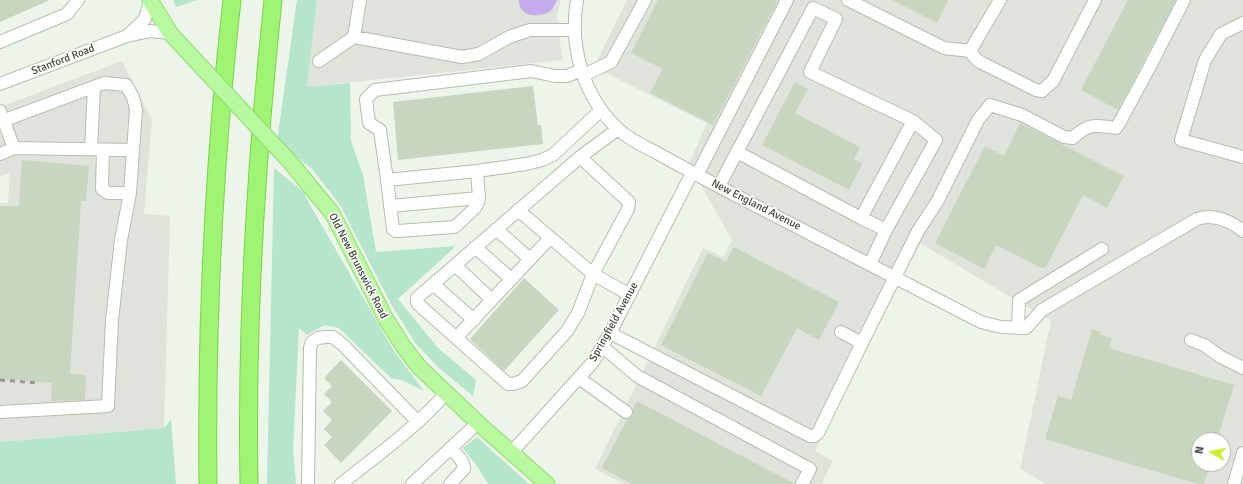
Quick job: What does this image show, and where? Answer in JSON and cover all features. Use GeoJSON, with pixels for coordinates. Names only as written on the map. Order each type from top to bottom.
{"type":"FeatureCollection","features":[{"type":"Feature","properties":{"kind":"highway"},"geometry":{"type":"LineString","coordinates":[[208,484],[208,379],[212,239],[221,111],[232,0]]}},
{"type":"Feature","properties":{"kind":"highway"},"geometry":{"type":"LineString","coordinates":[[249,484],[249,380],[255,215],[262,109],[273,0]]}},
{"type":"Feature","properties":{"kind":"main road","name":"Old New Brunswick Road"},"geometry":{"type":"LineString","coordinates":[[150,1],[170,33],[291,163],[332,212],[386,319],[403,346],[420,367],[511,453],[547,484]]}},
{"type":"Feature","properties":{"kind":"street"},"geometry":{"type":"LineString","coordinates":[[0,42],[67,14],[78,0]]}},
{"type":"Feature","properties":{"kind":"street"},"geometry":{"type":"LineString","coordinates":[[354,37],[360,0]]}},
{"type":"Feature","properties":{"kind":"street","name":"New England Avenue"},"geometry":{"type":"LineString","coordinates":[[578,0],[575,30],[577,54],[583,73],[601,110],[618,129],[630,138],[695,174],[981,322],[1001,327],[1022,328]]}},
{"type":"Feature","properties":{"kind":"street"},"geometry":{"type":"LineString","coordinates":[[477,171],[478,203],[475,208],[454,227],[395,231],[393,229],[380,130],[369,123],[366,99],[375,90],[531,72],[555,76],[567,76],[583,73],[611,62],[645,0]]}},
{"type":"Feature","properties":{"kind":"street","name":"Springfield Avenue"},"geometry":{"type":"LineString","coordinates":[[511,453],[593,362],[603,347],[787,0]]}},
{"type":"Feature","properties":{"kind":"street"},"geometry":{"type":"LineString","coordinates":[[848,0],[944,48],[970,51],[977,60],[982,63],[1042,92],[1053,81],[1095,0]]}},
{"type":"Feature","properties":{"kind":"street"},"geometry":{"type":"LineString","coordinates":[[970,51],[1000,0]]}},
{"type":"Feature","properties":{"kind":"street"},"geometry":{"type":"LineString","coordinates":[[610,333],[810,436],[818,433],[918,231],[937,202],[978,120],[990,105],[1022,115],[1064,137],[1073,138],[1082,130],[1098,125],[1116,128],[1122,120],[1184,0]]}},
{"type":"Feature","properties":{"kind":"street","name":"Stanford Road"},"geometry":{"type":"LineString","coordinates":[[127,36],[145,19],[150,1]]}},
{"type":"Feature","properties":{"kind":"street"},"geometry":{"type":"LineString","coordinates":[[719,186],[813,8],[836,20],[810,72],[913,121],[936,140],[886,230],[870,264]]}},
{"type":"Feature","properties":{"kind":"street"},"geometry":{"type":"LineString","coordinates":[[1243,23],[1221,34],[1205,60],[1181,140],[1243,157]]}},
{"type":"Feature","properties":{"kind":"street"},"geometry":{"type":"LineString","coordinates":[[319,61],[354,37],[462,57],[479,54],[509,37],[530,30],[575,30]]}},
{"type":"Feature","properties":{"kind":"street","name":"Stanford Road"},"geometry":{"type":"LineString","coordinates":[[0,84],[127,36],[150,31],[170,33]]}},
{"type":"Feature","properties":{"kind":"street"},"geometry":{"type":"LineString","coordinates":[[0,412],[108,406],[113,312],[121,240],[130,194],[136,110],[133,97],[126,85],[104,83],[1,118],[14,148]]}},
{"type":"Feature","properties":{"kind":"street"},"geometry":{"type":"LineString","coordinates":[[94,86],[97,150],[102,189],[108,193],[130,194]]}},
{"type":"Feature","properties":{"kind":"street"},"geometry":{"type":"LineString","coordinates":[[387,180],[477,171],[526,164],[542,160],[552,156],[601,110]]}},
{"type":"Feature","properties":{"kind":"street"},"geometry":{"type":"LineString","coordinates":[[861,218],[913,121]]}},
{"type":"Feature","properties":{"kind":"street"},"geometry":{"type":"LineString","coordinates":[[580,157],[629,202],[628,209],[593,274],[578,313],[567,331],[522,381],[508,384],[418,304],[417,298],[580,157],[618,129]]}},
{"type":"Feature","properties":{"kind":"street"},"geometry":{"type":"LineString","coordinates":[[0,154],[14,148],[133,150]]}},
{"type":"Feature","properties":{"kind":"street"},"geometry":{"type":"LineString","coordinates":[[737,152],[886,230]]}},
{"type":"Feature","properties":{"kind":"street"},"geometry":{"type":"LineString","coordinates":[[390,206],[479,198]]}},
{"type":"Feature","properties":{"kind":"street"},"geometry":{"type":"LineString","coordinates":[[518,210],[593,274],[630,295]]}},
{"type":"Feature","properties":{"kind":"street"},"geometry":{"type":"LineString","coordinates":[[1022,328],[1042,310],[1196,219],[1204,216],[1212,216],[1243,230]]}},
{"type":"Feature","properties":{"kind":"street"},"geometry":{"type":"LineString","coordinates":[[496,229],[530,259]]}},
{"type":"Feature","properties":{"kind":"street"},"geometry":{"type":"LineString","coordinates":[[456,338],[550,238]]}},
{"type":"Feature","properties":{"kind":"street"},"geometry":{"type":"LineString","coordinates":[[475,247],[512,279]]}},
{"type":"Feature","properties":{"kind":"street"},"geometry":{"type":"LineString","coordinates":[[1022,328],[1019,300],[1102,249]]}},
{"type":"Feature","properties":{"kind":"street"},"geometry":{"type":"LineString","coordinates":[[455,265],[492,300]]}},
{"type":"Feature","properties":{"kind":"street"},"geometry":{"type":"LineString","coordinates":[[433,284],[474,320]]}},
{"type":"Feature","properties":{"kind":"street"},"geometry":{"type":"LineString","coordinates":[[841,332],[862,343]]}},
{"type":"Feature","properties":{"kind":"street"},"geometry":{"type":"LineString","coordinates":[[308,484],[310,348],[312,342],[318,338],[333,337],[344,345],[418,422]]}},
{"type":"Feature","properties":{"kind":"street"},"geometry":{"type":"LineString","coordinates":[[1190,340],[1204,345],[1221,357],[1243,368]]}},
{"type":"Feature","properties":{"kind":"street"},"geometry":{"type":"LineString","coordinates":[[603,347],[637,376],[810,469],[802,484]]}},
{"type":"Feature","properties":{"kind":"street"},"geometry":{"type":"LineString","coordinates":[[579,378],[626,412]]}},
{"type":"Feature","properties":{"kind":"street"},"geometry":{"type":"LineString","coordinates":[[341,484],[418,422],[446,393]]}},
{"type":"Feature","properties":{"kind":"street"},"geometry":{"type":"LineString","coordinates":[[412,484],[478,422]]}},
{"type":"Feature","properties":{"kind":"street"},"geometry":{"type":"LineString","coordinates":[[450,448],[464,465],[464,469],[450,484]]}},
{"type":"Feature","properties":{"kind":"street"},"geometry":{"type":"LineString","coordinates":[[1234,484],[1243,453]]}},
{"type":"Feature","properties":{"kind":"shaded area"},"geometry":{"type":"Polygon","coordinates":[[[317,0],[561,0],[557,15],[562,60],[307,87],[317,0]]]}},
{"type":"Feature","properties":{"kind":"shaded area"},"geometry":{"type":"Polygon","coordinates":[[[519,0],[557,0],[550,11],[544,14],[536,15],[523,11],[519,0]]]}},
{"type":"Feature","properties":{"kind":"shaded area"},"geometry":{"type":"Polygon","coordinates":[[[627,0],[1243,0],[1243,484],[1046,484],[1020,469],[1051,321],[920,243],[815,451],[833,461],[821,484],[624,484],[595,469],[703,248],[724,257],[732,240],[689,164],[707,123],[594,67],[627,0]]]}},
{"type":"Feature","properties":{"kind":"shaded area"},"geometry":{"type":"Polygon","coordinates":[[[122,61],[152,120],[144,214],[170,216],[164,428],[0,442],[0,203],[8,203],[10,173],[0,176],[0,107],[122,61]]]}},
{"type":"Feature","properties":{"kind":"green space"},"geometry":{"type":"Polygon","coordinates":[[[173,0],[197,0],[176,7],[173,0]]]}},
{"type":"Feature","properties":{"kind":"green space"},"geometry":{"type":"Polygon","coordinates":[[[297,0],[317,0],[307,87],[350,83],[351,141],[363,175],[376,252],[456,246],[398,299],[437,347],[476,380],[473,396],[439,368],[416,344],[391,304],[340,205],[312,169],[277,141],[297,0]]]}},
{"type":"Feature","properties":{"kind":"green space"},"geometry":{"type":"Polygon","coordinates":[[[274,168],[305,193],[305,196],[394,351],[424,391],[402,380],[391,378],[339,328],[324,325],[307,335],[299,328],[293,449],[296,484],[267,484],[274,168]]]}},
{"type":"Feature","properties":{"kind":"green space"},"geometry":{"type":"Polygon","coordinates":[[[171,419],[176,484],[0,484],[0,442],[164,428],[171,419]]]}},
{"type":"Feature","properties":{"kind":"green space"},"geometry":{"type":"Polygon","coordinates":[[[477,437],[529,484],[488,484],[463,448],[477,437]]]}},
{"type":"Feature","properties":{"kind":"building"},"geometry":{"type":"Polygon","coordinates":[[[0,0],[50,0],[0,22],[0,0]]]}},
{"type":"Feature","properties":{"kind":"building"},"geometry":{"type":"Polygon","coordinates":[[[658,0],[778,0],[713,125],[650,93],[663,69],[631,53],[658,0]]]}},
{"type":"Feature","properties":{"kind":"building"},"geometry":{"type":"Polygon","coordinates":[[[892,0],[948,0],[937,23],[892,0]]]}},
{"type":"Feature","properties":{"kind":"building"},"geometry":{"type":"Polygon","coordinates":[[[1128,0],[1176,0],[1118,110],[1081,90],[1128,0]]]}},
{"type":"Feature","properties":{"kind":"building"},"geometry":{"type":"Polygon","coordinates":[[[795,82],[808,89],[795,113],[860,147],[854,159],[862,164],[849,190],[762,145],[795,82]]]}},
{"type":"Feature","properties":{"kind":"building"},"geometry":{"type":"Polygon","coordinates":[[[533,86],[538,125],[541,125],[543,144],[398,160],[393,102],[533,86]]]}},
{"type":"Feature","properties":{"kind":"building"},"geometry":{"type":"Polygon","coordinates":[[[1020,123],[1124,176],[1107,208],[1083,195],[1046,267],[1041,268],[996,245],[984,269],[935,243],[985,146],[1004,156],[1020,123]]]}},
{"type":"Feature","properties":{"kind":"building"},"geometry":{"type":"Polygon","coordinates":[[[22,160],[89,166],[86,201],[81,201],[70,374],[86,375],[85,400],[51,401],[52,383],[0,379],[0,206],[19,206],[22,160]]]}},
{"type":"Feature","properties":{"kind":"building"},"geometry":{"type":"Polygon","coordinates":[[[734,247],[839,302],[819,340],[797,328],[761,396],[661,345],[708,253],[726,262],[734,247]]]}},
{"type":"Feature","properties":{"kind":"building"},"geometry":{"type":"Polygon","coordinates":[[[524,278],[559,310],[504,371],[470,339],[524,278]]]}},
{"type":"Feature","properties":{"kind":"building"},"geometry":{"type":"Polygon","coordinates":[[[1092,329],[1101,332],[1100,334],[1112,338],[1109,348],[1234,385],[1219,432],[1191,432],[1191,472],[1208,472],[1204,484],[1198,484],[1045,439],[1058,396],[1071,400],[1092,329]]]}},
{"type":"Feature","properties":{"kind":"building"},"geometry":{"type":"Polygon","coordinates":[[[341,360],[392,411],[341,463],[324,445],[332,437],[324,429],[332,420],[323,411],[332,402],[324,394],[332,386],[324,378],[341,360]]]}},
{"type":"Feature","properties":{"kind":"building"},"geometry":{"type":"Polygon","coordinates":[[[637,401],[795,484],[632,484],[602,468],[627,419],[632,416],[633,409],[637,401]]]}},
{"type":"Feature","properties":{"kind":"railway"},"geometry":{"type":"LineString","coordinates":[[0,380],[38,383]]}}]}
